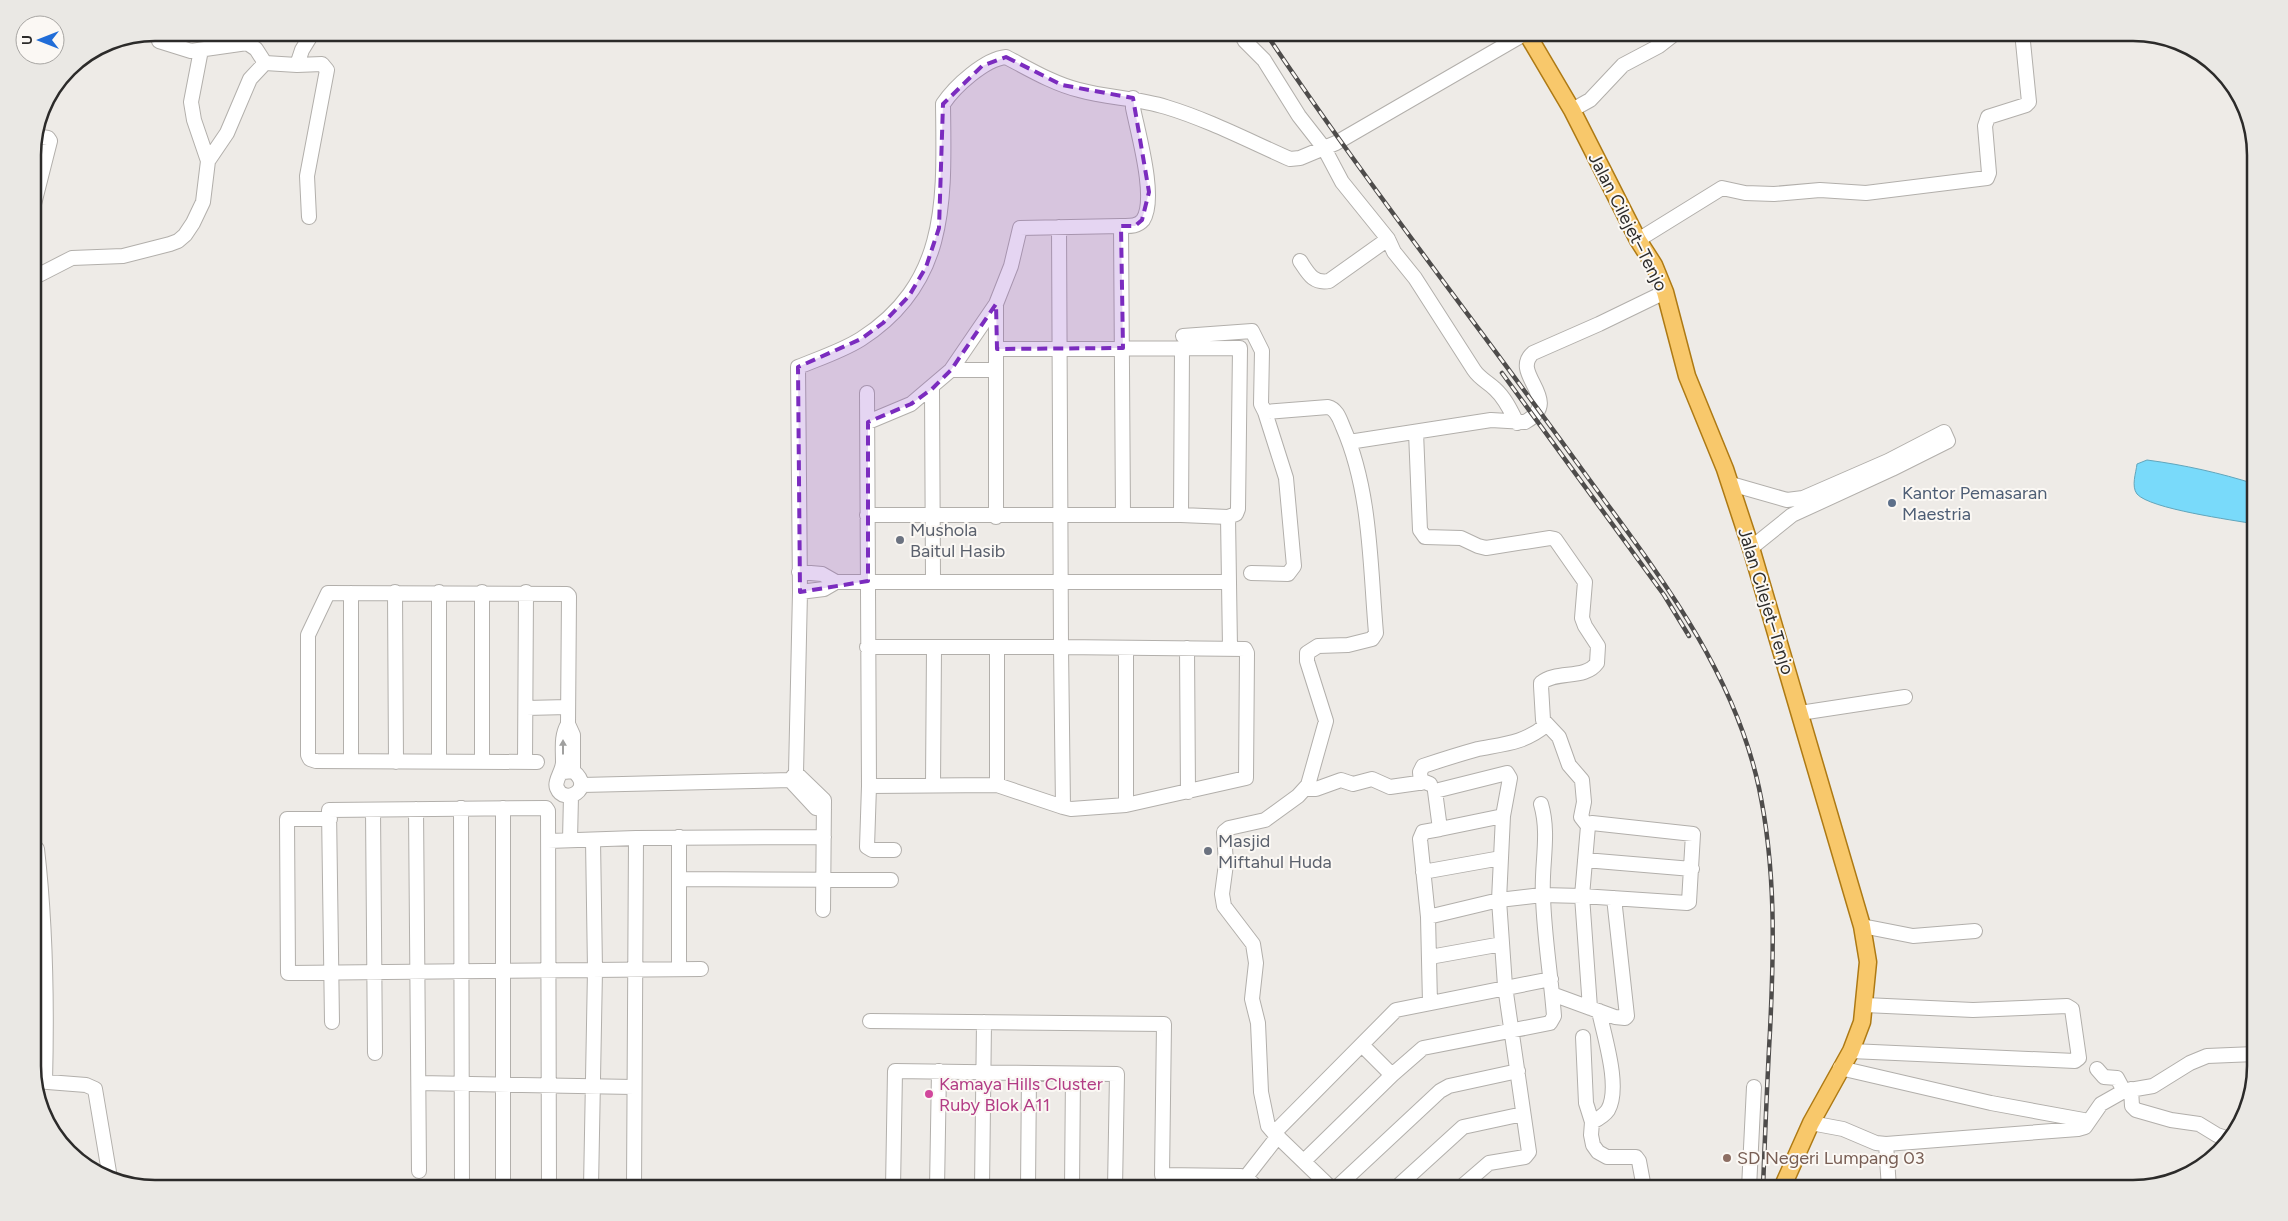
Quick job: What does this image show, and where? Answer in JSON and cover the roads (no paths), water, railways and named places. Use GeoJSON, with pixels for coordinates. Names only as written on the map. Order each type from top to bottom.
{"type":"FeatureCollection","features":[{"type":"Feature","properties":{"kind":"main road","name":"Jalan Cilejet–Tenjo"},"geometry":{"type":"LineString","coordinates":[[1531,41],[1572,110],[1638,240],[1654,265],[1665,292],[1687,376],[1730,484],[1751,548],[1862,926],[1868,962],[1862,1022],[1850,1051],[1811,1123],[1786,1180]]}},
{"type":"Feature","properties":{"kind":"street"},"geometry":{"type":"LineString","coordinates":[[159,41],[182,50],[201,50],[248,43],[256,49],[265,63]]}},
{"type":"Feature","properties":{"kind":"street"},"geometry":{"type":"LineString","coordinates":[[297,65],[308,41]]}},
{"type":"Feature","properties":{"kind":"street"},"geometry":{"type":"LineString","coordinates":[[1245,41],[1264,60],[1299,116],[1324,148],[1342,182],[1388,239],[1394,252],[1415,278],[1479,378],[1494,388],[1517,423]]}},
{"type":"Feature","properties":{"kind":"street"},"geometry":{"type":"LineString","coordinates":[[793,776],[800,592],[798,367],[844,348],[883,323],[909,296],[926,268],[939,228],[943,104],[951,92],[982,66],[997,58],[1006,56],[1062,85],[1081,91],[1134,98],[1166,106],[1224,128],[1290,159],[1300,158],[1324,148],[1510,41]]}},
{"type":"Feature","properties":{"kind":"street"},"geometry":{"type":"LineString","coordinates":[[1572,110],[1590,100],[1622,65],[1665,41]]}},
{"type":"Feature","properties":{"kind":"street"},"geometry":{"type":"LineString","coordinates":[[1638,240],[1722,188],[1745,193],[1774,194],[1820,190],[1866,193],[1987,178],[1989,173],[1985,126],[1988,117],[2026,106],[2029,102],[2023,41]]}},
{"type":"Feature","properties":{"kind":"street"},"geometry":{"type":"LineString","coordinates":[[41,274],[72,258],[124,256],[178,241],[193,223],[203,202],[208,161],[194,120],[191,102],[201,50]]}},
{"type":"Feature","properties":{"kind":"street"},"geometry":{"type":"LineString","coordinates":[[265,63],[322,64],[327,70],[307,176],[309,217]]}},
{"type":"Feature","properties":{"kind":"street"},"geometry":{"type":"LineString","coordinates":[[208,161],[227,133],[250,80],[265,63]]}},
{"type":"Feature","properties":{"kind":"street"},"geometry":{"type":"LineString","coordinates":[[868,422],[911,404],[932,389],[951,370],[996,304],[1011,266],[1020,228],[1135,226],[1142,220],[1148,207],[1149,192],[1133,108],[1134,98]]}},
{"type":"Feature","properties":{"kind":"street"},"geometry":{"type":"LineString","coordinates":[[41,176],[50,141],[48,138],[43,137]]}},
{"type":"Feature","properties":{"kind":"street"},"geometry":{"type":"LineString","coordinates":[[1121,226],[1123,515]]}},
{"type":"Feature","properties":{"kind":"street"},"geometry":{"type":"LineString","coordinates":[[1060,227],[1062,807]]}},
{"type":"Feature","properties":{"kind":"street"},"geometry":{"type":"LineString","coordinates":[[1300,261],[1312,278],[1321,282],[1329,281],[1388,239]]}},
{"type":"Feature","properties":{"kind":"street"},"geometry":{"type":"LineString","coordinates":[[1349,442],[1491,420],[1517,423],[1528,420],[1541,406],[1540,397],[1526,367],[1526,361],[1533,352],[1599,324],[1665,292]]}},
{"type":"Feature","properties":{"kind":"street"},"geometry":{"type":"LineString","coordinates":[[996,304],[996,516]]}},
{"type":"Feature","properties":{"kind":"street"},"geometry":{"type":"LineString","coordinates":[[997,349],[1123,348],[1252,332],[1258,340],[1262,351],[1261,404],[1286,478],[1294,566],[1288,574],[1251,573]]}},
{"type":"Feature","properties":{"kind":"street"},"geometry":{"type":"LineString","coordinates":[[1181,516],[1182,342]]}},
{"type":"Feature","properties":{"kind":"street"},"geometry":{"type":"LineString","coordinates":[[867,515],[1228,517],[1236,514],[1238,509],[1241,351],[1238,347],[1182,342]]}},
{"type":"Feature","properties":{"kind":"street"},"geometry":{"type":"LineString","coordinates":[[951,370],[996,370]]}},
{"type":"Feature","properties":{"kind":"street"},"geometry":{"type":"LineString","coordinates":[[932,389],[933,580]]}},
{"type":"Feature","properties":{"kind":"street"},"geometry":{"type":"LineString","coordinates":[[868,393],[867,647],[869,786],[867,847],[872,850],[894,850]]}},
{"type":"Feature","properties":{"kind":"street"},"geometry":{"type":"LineString","coordinates":[[1265,412],[1332,407],[1336,412],[1349,442],[1366,518],[1376,633],[1372,639],[1348,645],[1318,646],[1308,653],[1306,661],[1326,721],[1306,789],[1265,820],[1229,828],[1224,832],[1226,870],[1222,899],[1224,906],[1253,944],[1256,963],[1252,999],[1258,1023],[1260,1092],[1268,1126],[1323,1180]]}},
{"type":"Feature","properties":{"kind":"street"},"geometry":{"type":"LineString","coordinates":[[1416,432],[1420,530],[1425,537],[1461,538],[1486,548],[1550,538],[1555,539],[1585,582],[1582,618],[1598,646],[1597,663],[1590,670],[1554,677],[1541,683],[1542,714],[1546,724],[1559,737],[1569,764],[1580,775],[1584,796],[1581,817],[1588,826],[1582,896],[1594,1009],[1609,1052],[1613,1080],[1610,1105],[1607,1112],[1592,1122]]}},
{"type":"Feature","properties":{"kind":"street"},"geometry":{"type":"LineString","coordinates":[[1751,548],[1792,515],[1946,436]]}},
{"type":"Feature","properties":{"kind":"street"},"geometry":{"type":"LineString","coordinates":[[1730,484],[1787,500],[1803,498],[1914,453]]}},
{"type":"Feature","properties":{"kind":"street"},"geometry":{"type":"LineString","coordinates":[[1787,500],[1792,515]]}},
{"type":"Feature","properties":{"kind":"street"},"geometry":{"type":"LineString","coordinates":[[1228,517],[1230,648]]}},
{"type":"Feature","properties":{"kind":"street"},"geometry":{"type":"LineString","coordinates":[[799,572],[822,574],[836,582],[933,580],[1228,582]]}},
{"type":"Feature","properties":{"kind":"street"},"geometry":{"type":"LineString","coordinates":[[800,592],[824,590],[836,582]]}},
{"type":"Feature","properties":{"kind":"street"},"geometry":{"type":"LineString","coordinates":[[526,592],[526,708],[531,762],[316,761],[310,759],[308,755],[308,634],[328,593],[395,592],[439,592],[482,592],[526,592],[562,592],[569,596],[568,724],[574,735],[568,772],[557,779],[557,787],[562,794],[571,796],[578,792],[582,785],[580,776],[568,772]]}},
{"type":"Feature","properties":{"kind":"street"},"geometry":{"type":"LineString","coordinates":[[395,592],[396,762]]}},
{"type":"Feature","properties":{"kind":"street"},"geometry":{"type":"LineString","coordinates":[[439,592],[439,762]]}},
{"type":"Feature","properties":{"kind":"street"},"geometry":{"type":"LineString","coordinates":[[482,592],[482,762]]}},
{"type":"Feature","properties":{"kind":"street"},"geometry":{"type":"LineString","coordinates":[[351,593],[351,761]]}},
{"type":"Feature","properties":{"kind":"street"},"geometry":{"type":"LineString","coordinates":[[867,647],[997,649],[1061,647],[1241,648],[1247,653],[1246,778],[1126,805],[1071,809],[997,785],[869,786]]}},
{"type":"Feature","properties":{"kind":"street"},"geometry":{"type":"LineString","coordinates":[[932,785],[934,648]]}},
{"type":"Feature","properties":{"kind":"street"},"geometry":{"type":"LineString","coordinates":[[1126,648],[1126,805]]}},
{"type":"Feature","properties":{"kind":"street"},"geometry":{"type":"LineString","coordinates":[[1187,648],[1188,792]]}},
{"type":"Feature","properties":{"kind":"street"},"geometry":{"type":"LineString","coordinates":[[997,649],[997,785]]}},
{"type":"Feature","properties":{"kind":"street"},"geometry":{"type":"LineString","coordinates":[[1800,713],[1905,697]]}},
{"type":"Feature","properties":{"kind":"street"},"geometry":{"type":"LineString","coordinates":[[526,708],[568,707]]}},
{"type":"Feature","properties":{"kind":"street"},"geometry":{"type":"LineString","coordinates":[[1421,783],[1420,772],[1423,766],[1479,749],[1511,744],[1536,733],[1546,724]]}},
{"type":"Feature","properties":{"kind":"street"},"geometry":{"type":"LineString","coordinates":[[1306,789],[1316,789],[1338,780],[1353,784],[1372,779],[1390,787],[1428,783],[1437,789],[1506,773],[1510,778],[1504,816],[1499,900],[1505,986],[1528,1155],[1489,1163],[1469,1180]]}},
{"type":"Feature","properties":{"kind":"street"},"geometry":{"type":"LineString","coordinates":[[582,785],[793,776],[824,800],[823,910]]}},
{"type":"Feature","properties":{"kind":"street"},"geometry":{"type":"LineString","coordinates":[[1437,789],[1434,794],[1440,829]]}},
{"type":"Feature","properties":{"kind":"street"},"geometry":{"type":"LineString","coordinates":[[570,840],[571,796]]}},
{"type":"Feature","properties":{"kind":"street"},"geometry":{"type":"LineString","coordinates":[[1304,1161],[1392,1075],[1423,1048],[1550,1023],[1554,1016],[1542,895],[1546,833],[1541,804]]}},
{"type":"Feature","properties":{"kind":"street"},"geometry":{"type":"LineString","coordinates":[[461,808],[462,1180]]}},
{"type":"Feature","properties":{"kind":"street"},"geometry":{"type":"LineString","coordinates":[[503,808],[503,1180]]}},
{"type":"Feature","properties":{"kind":"street"},"geometry":{"type":"LineString","coordinates":[[332,1022],[329,810],[546,808],[548,811],[549,1180]]}},
{"type":"Feature","properties":{"kind":"street"},"geometry":{"type":"LineString","coordinates":[[416,809],[419,1171]]}},
{"type":"Feature","properties":{"kind":"street"},"geometry":{"type":"LineString","coordinates":[[373,810],[375,1053]]}},
{"type":"Feature","properties":{"kind":"street"},"geometry":{"type":"LineString","coordinates":[[1430,1003],[1428,917],[1420,835],[1423,832],[1504,816]]}},
{"type":"Feature","properties":{"kind":"street"},"geometry":{"type":"LineString","coordinates":[[330,819],[287,819],[288,973],[701,969]]}},
{"type":"Feature","properties":{"kind":"street"},"geometry":{"type":"LineString","coordinates":[[1428,917],[1499,900],[1542,895],[1687,904],[1689,902],[1694,836],[1691,833],[1592,823],[1588,826]]}},
{"type":"Feature","properties":{"kind":"street"},"geometry":{"type":"LineString","coordinates":[[548,840],[824,837]]}},
{"type":"Feature","properties":{"kind":"street"},"geometry":{"type":"LineString","coordinates":[[634,1180],[636,838]]}},
{"type":"Feature","properties":{"kind":"street"},"geometry":{"type":"LineString","coordinates":[[679,838],[679,969]]}},
{"type":"Feature","properties":{"kind":"street"},"geometry":{"type":"LineString","coordinates":[[591,1180],[591,1086],[595,970],[593,840]]}},
{"type":"Feature","properties":{"kind":"street"},"geometry":{"type":"LineString","coordinates":[[1423,872],[1501,858]]}},
{"type":"Feature","properties":{"kind":"street"},"geometry":{"type":"LineString","coordinates":[[1585,860],[1692,869]]}},
{"type":"Feature","properties":{"kind":"street"},"geometry":{"type":"LineString","coordinates":[[679,879],[891,880]]}},
{"type":"Feature","properties":{"kind":"street"},"geometry":{"type":"LineString","coordinates":[[41,896],[47,1001],[41,1070]]}},
{"type":"Feature","properties":{"kind":"street"},"geometry":{"type":"LineString","coordinates":[[1552,994],[1615,1017],[1625,1018],[1628,1012],[1614,898]]}},
{"type":"Feature","properties":{"kind":"street"},"geometry":{"type":"LineString","coordinates":[[1862,926],[1913,936],[1975,931]]}},
{"type":"Feature","properties":{"kind":"street"},"geometry":{"type":"LineString","coordinates":[[1430,957],[1502,944]]}},
{"type":"Feature","properties":{"kind":"street"},"geometry":{"type":"LineString","coordinates":[[1246,1180],[1276,1134],[1396,1010],[1551,978]]}},
{"type":"Feature","properties":{"kind":"street"},"geometry":{"type":"LineString","coordinates":[[1850,1051],[2074,1061],[2079,1058],[2072,1009],[2067,1006],[1973,1010],[1865,1005]]}},
{"type":"Feature","properties":{"kind":"street"},"geometry":{"type":"LineString","coordinates":[[870,1021],[1164,1024],[1162,1175],[1213,1180]]}},
{"type":"Feature","properties":{"kind":"street"},"geometry":{"type":"LineString","coordinates":[[982,1180],[984,1022]]}},
{"type":"Feature","properties":{"kind":"street"},"geometry":{"type":"LineString","coordinates":[[1583,1037],[1586,1103],[1592,1122],[1592,1140],[1598,1152],[1612,1158],[1631,1156],[1639,1160],[1643,1180]]}},
{"type":"Feature","properties":{"kind":"street"},"geometry":{"type":"LineString","coordinates":[[1362,1045],[1392,1075]]}},
{"type":"Feature","properties":{"kind":"street"},"geometry":{"type":"LineString","coordinates":[[1811,1123],[1843,1129],[1876,1143],[1886,1144],[2078,1129],[2085,1127],[2102,1104],[2128,1090],[2153,1086],[2190,1063],[2207,1056],[2247,1054]]}},
{"type":"Feature","properties":{"kind":"street"},"geometry":{"type":"LineString","coordinates":[[1840,1068],[1991,1103],[2089,1121]]}},
{"type":"Feature","properties":{"kind":"street"},"geometry":{"type":"LineString","coordinates":[[2096,1070],[2104,1077],[2116,1078],[2128,1090],[2132,1106],[2136,1110],[2171,1120],[2199,1124],[2222,1137]]}},
{"type":"Feature","properties":{"kind":"street"},"geometry":{"type":"LineString","coordinates":[[893,1180],[895,1071],[1117,1074],[1115,1180]]}},
{"type":"Feature","properties":{"kind":"street"},"geometry":{"type":"LineString","coordinates":[[937,1180],[938,1071]]}},
{"type":"Feature","properties":{"kind":"street"},"geometry":{"type":"LineString","coordinates":[[1345,1180],[1440,1091],[1449,1086],[1518,1071]]}},
{"type":"Feature","properties":{"kind":"street"},"geometry":{"type":"LineString","coordinates":[[1028,1180],[1029,1073]]}},
{"type":"Feature","properties":{"kind":"street"},"geometry":{"type":"LineString","coordinates":[[1072,1180],[1073,1074]]}},
{"type":"Feature","properties":{"kind":"street"},"geometry":{"type":"LineString","coordinates":[[42,1082],[86,1085],[95,1089],[109,1170]]}},
{"type":"Feature","properties":{"kind":"street"},"geometry":{"type":"LineString","coordinates":[[419,1083],[634,1088]]}},
{"type":"Feature","properties":{"kind":"street"},"geometry":{"type":"LineString","coordinates":[[1749,1180],[1754,1087]]}},
{"type":"Feature","properties":{"kind":"street"},"geometry":{"type":"LineString","coordinates":[[1405,1180],[1463,1127],[1523,1114]]}},
{"type":"Feature","properties":{"kind":"street"},"geometry":{"type":"LineString","coordinates":[[1886,1144],[1888,1180]]}},
{"type":"Feature","properties":{"kind":"water"},"geometry":{"type":"Polygon","coordinates":[[[2147,460],[2175,464],[2247,482],[2247,523],[2174,509],[2145,499],[2135,491],[2134,483],[2137,464],[2147,460]]]}},
{"type":"Feature","properties":{"kind":"railway"},"geometry":{"type":"LineString","coordinates":[[1271,41],[1380,196],[1539,410],[1660,578],[1686,617],[1730,699],[1746,742],[1759,788],[1765,818],[1771,879],[1773,939],[1763,1180]]}},
{"type":"Feature","properties":{"kind":"railway"},"geometry":{"type":"LineString","coordinates":[[1502,373],[1664,595],[1689,636]]}},
{"type":"Feature","properties":{"kind":"place","name":"Kantor Pemasaran Maestria"},"geometry":{"type":"Point","coordinates":[1892,503]}},
{"type":"Feature","properties":{"kind":"place","name":"Mushola Baitul Hasib"},"geometry":{"type":"Point","coordinates":[900,540]}},
{"type":"Feature","properties":{"kind":"place","name":"Masjid Miftahul Huda"},"geometry":{"type":"Point","coordinates":[1208,851]}},
{"type":"Feature","properties":{"kind":"place","name":"Kamaya Hills Cluster Ruby Blok A11"},"geometry":{"type":"Point","coordinates":[929,1094]}},
{"type":"Feature","properties":{"kind":"place","name":"SD Negeri Lumpang 03"},"geometry":{"type":"Point","coordinates":[1727,1158]}}]}
